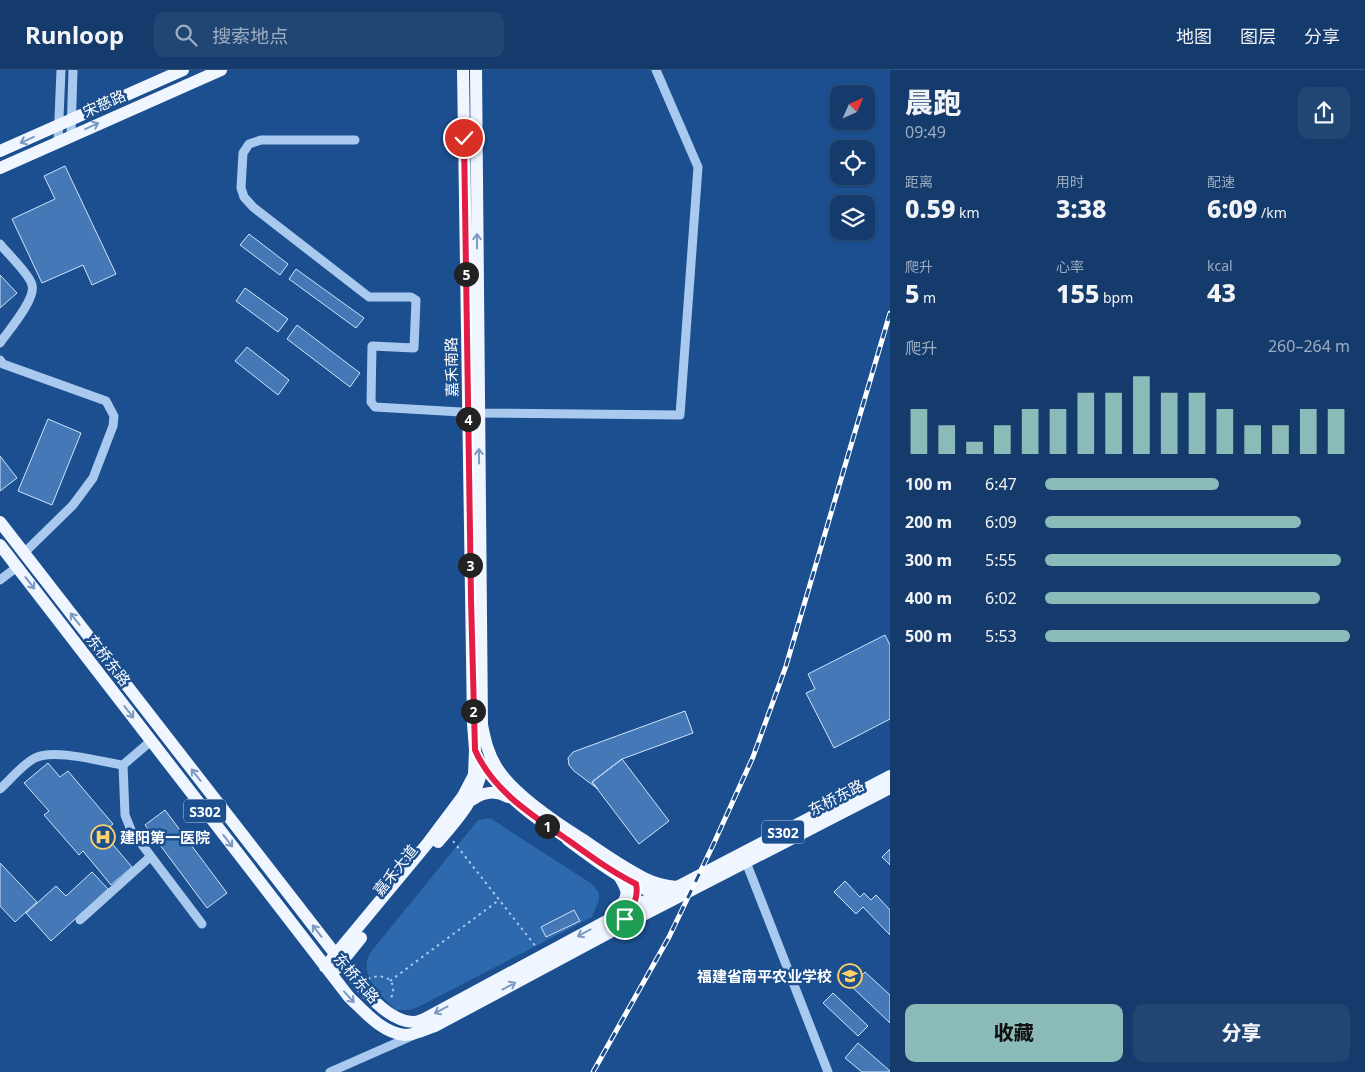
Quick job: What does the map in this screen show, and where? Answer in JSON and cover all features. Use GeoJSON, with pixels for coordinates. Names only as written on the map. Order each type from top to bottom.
{"type":"FeatureCollection","features":[{"type":"Feature","properties":{"kind":"main road","name":"宋慈路"},"geometry":{"type":"LineString","coordinates":[[0,151],[183,70]]}},
{"type":"Feature","properties":{"kind":"main road","name":"宋慈路"},"geometry":{"type":"LineString","coordinates":[[0,168],[221,70]]}},
{"type":"Feature","properties":{"kind":"main road","name":"嘉禾南路"},"geometry":{"type":"LineString","coordinates":[[463,70],[482,725],[478,728],[481,749]]}},
{"type":"Feature","properties":{"kind":"main road","name":"嘉禾南路"},"geometry":{"type":"LineString","coordinates":[[473,412],[476,70]]}},
{"type":"Feature","properties":{"kind":"main road","name":"东桥东路"},"geometry":{"type":"LineString","coordinates":[[0,522],[339,959],[382,1007],[397,1018],[414,1022],[428,1017],[543,955]]}},
{"type":"Feature","properties":{"kind":"main road","name":"东桥东路"},"geometry":{"type":"LineString","coordinates":[[0,545],[328,971],[349,997],[371,1018],[388,1030],[404,1034],[418,1032],[435,1026],[615,923],[680,891],[746,862],[890,788]]}},
{"type":"Feature","properties":{"kind":"main road"},"geometry":{"type":"LineString","coordinates":[[477,781],[484,758],[478,728]]}},
{"type":"Feature","properties":{"kind":"main road"},"geometry":{"type":"LineString","coordinates":[[477,781],[481,749]]}},
{"type":"Feature","properties":{"kind":"main road"},"geometry":{"type":"LineString","coordinates":[[481,749],[480,762],[498,784],[514,795]]}},
{"type":"Feature","properties":{"kind":"main road"},"geometry":{"type":"LineString","coordinates":[[481,749],[527,812],[620,870],[636,884],[659,894],[670,896],[680,891]]}},
{"type":"Feature","properties":{"kind":"main road","name":"东桥东路"},"geometry":{"type":"LineString","coordinates":[[680,891],[890,776]]}},
{"type":"Feature","properties":{"kind":"main road"},"geometry":{"type":"LineString","coordinates":[[477,781],[498,784]]}},
{"type":"Feature","properties":{"kind":"main road","name":"嘉禾大道"},"geometry":{"type":"LineString","coordinates":[[328,971],[446,832],[477,781]]}},
{"type":"Feature","properties":{"kind":"main road"},"geometry":{"type":"LineString","coordinates":[[468,797],[490,793],[514,795]]}},
{"type":"Feature","properties":{"kind":"main road","name":"嘉禾大道"},"geometry":{"type":"LineString","coordinates":[[339,959],[427,844],[468,797]]}},
{"type":"Feature","properties":{"kind":"main road"},"geometry":{"type":"LineString","coordinates":[[620,870],[680,891]]}},
{"type":"Feature","properties":{"kind":"main road"},"geometry":{"type":"LineString","coordinates":[[615,923],[627,894],[620,870]]}},
{"type":"Feature","properties":{"kind":"main road"},"geometry":{"type":"LineString","coordinates":[[632,908],[638,891],[636,884]]}},
{"type":"Feature","properties":{"kind":"main road"},"geometry":{"type":"LineString","coordinates":[[543,955],[615,923],[632,908],[659,894]]}},
{"type":"Feature","properties":{"kind":"street"},"geometry":{"type":"LineString","coordinates":[[58,142],[61,70]]}},
{"type":"Feature","properties":{"kind":"street"},"geometry":{"type":"LineString","coordinates":[[71,135],[73,70]]}},
{"type":"Feature","properties":{"kind":"street"},"geometry":{"type":"LineString","coordinates":[[355,140],[261,140],[249,144],[243,153],[241,188],[244,197],[253,207],[369,297],[411,297],[416,300],[414,348],[372,346],[370,402],[375,407],[473,412],[680,415],[698,167],[656,70]]}},
{"type":"Feature","properties":{"kind":"street"},"geometry":{"type":"LineString","coordinates":[[0,244],[28,277],[32,284],[33,294],[0,343]]}},
{"type":"Feature","properties":{"kind":"street"},"geometry":{"type":"LineString","coordinates":[[0,360],[4,364],[106,402],[114,416],[113,426],[93,478],[73,505],[24,553]]}},
{"type":"Feature","properties":{"kind":"street"},"geometry":{"type":"LineString","coordinates":[[0,580],[17,567]]}},
{"type":"Feature","properties":{"kind":"street"},"geometry":{"type":"LineString","coordinates":[[123,765],[151,741]]}},
{"type":"Feature","properties":{"kind":"street"},"geometry":{"type":"LineString","coordinates":[[0,789],[33,758],[46,754],[65,755],[123,765]]}},
{"type":"Feature","properties":{"kind":"street"},"geometry":{"type":"LineString","coordinates":[[123,765],[125,815],[131,830],[202,924]]}},
{"type":"Feature","properties":{"kind":"street"},"geometry":{"type":"LineString","coordinates":[[80,920],[150,857]]}},
{"type":"Feature","properties":{"kind":"street"},"geometry":{"type":"LineString","coordinates":[[746,862],[828,1072]]}},
{"type":"Feature","properties":{"kind":"street"},"geometry":{"type":"LineString","coordinates":[[330,1072],[435,1026]]}},
{"type":"Feature","properties":{"kind":"path"},"geometry":{"type":"LineString","coordinates":[[446,832],[543,955]]}},
{"type":"Feature","properties":{"kind":"path"},"geometry":{"type":"LineString","coordinates":[[390,981],[499,900]]}},
{"type":"Feature","properties":{"kind":"path"},"geometry":{"type":"LineString","coordinates":[[369,979],[382,977],[390,981]]}},
{"type":"Feature","properties":{"kind":"path"},"geometry":{"type":"LineString","coordinates":[[388,1002],[393,994],[390,981]]}},
{"type":"Feature","properties":{"kind":"shaded area"},"geometry":{"type":"Polygon","coordinates":[[[490,818],[592,884],[599,893],[599,900],[592,917],[418,1007],[409,1010],[396,1010],[378,991],[369,977],[367,961],[370,953],[478,820],[490,818]]]}},
{"type":"Feature","properties":{"kind":"building"},"geometry":{"type":"Polygon","coordinates":[[[65,166],[116,274],[92,285],[83,265],[42,283],[12,219],[55,199],[44,176],[65,166]]]}},
{"type":"Feature","properties":{"kind":"building"},"geometry":{"type":"Polygon","coordinates":[[[249,234],[288,264],[280,275],[240,245],[249,234]]]}},
{"type":"Feature","properties":{"kind":"building"},"geometry":{"type":"Polygon","coordinates":[[[296,269],[364,318],[356,328],[289,279],[296,269]]]}},
{"type":"Feature","properties":{"kind":"building"},"geometry":{"type":"Polygon","coordinates":[[[0,275],[17,293],[0,308],[0,275]]]}},
{"type":"Feature","properties":{"kind":"building"},"geometry":{"type":"Polygon","coordinates":[[[245,288],[288,319],[278,332],[236,301],[245,288]]]}},
{"type":"Feature","properties":{"kind":"building"},"geometry":{"type":"Polygon","coordinates":[[[297,325],[360,373],[350,387],[287,339],[297,325]]]}},
{"type":"Feature","properties":{"kind":"building"},"geometry":{"type":"Polygon","coordinates":[[[247,347],[289,380],[278,395],[235,361],[247,347]]]}},
{"type":"Feature","properties":{"kind":"building"},"geometry":{"type":"Polygon","coordinates":[[[48,419],[81,433],[52,505],[18,491],[48,419]]]}},
{"type":"Feature","properties":{"kind":"building"},"geometry":{"type":"Polygon","coordinates":[[[0,456],[17,478],[0,491],[0,456]]]}},
{"type":"Feature","properties":{"kind":"building"},"geometry":{"type":"Polygon","coordinates":[[[885,635],[890,645],[890,719],[834,748],[806,693],[815,689],[808,674],[885,635]]]}},
{"type":"Feature","properties":{"kind":"building"},"geometry":{"type":"Polygon","coordinates":[[[685,711],[693,733],[622,759],[592,782],[598,789],[569,765],[568,758],[573,752],[685,711]]]}},
{"type":"Feature","properties":{"kind":"building"},"geometry":{"type":"Polygon","coordinates":[[[622,759],[669,821],[639,844],[592,782],[622,759]]]}},
{"type":"Feature","properties":{"kind":"building"},"geometry":{"type":"Polygon","coordinates":[[[48,763],[60,777],[68,771],[113,824],[103,833],[132,867],[111,885],[83,851],[79,855],[44,815],[49,811],[24,783],[48,763]]]}},
{"type":"Feature","properties":{"kind":"building"},"geometry":{"type":"Polygon","coordinates":[[[165,810],[227,893],[207,908],[145,825],[165,810]]]}},
{"type":"Feature","properties":{"kind":"building"},"geometry":{"type":"Polygon","coordinates":[[[890,849],[890,865],[882,857],[890,849]]]}},
{"type":"Feature","properties":{"kind":"building"},"geometry":{"type":"Polygon","coordinates":[[[0,863],[37,902],[15,922],[0,906],[0,863]]]}},
{"type":"Feature","properties":{"kind":"building"},"geometry":{"type":"Polygon","coordinates":[[[92,872],[108,889],[51,941],[26,913],[56,886],[66,896],[92,872]]]}},
{"type":"Feature","properties":{"kind":"building"},"geometry":{"type":"Polygon","coordinates":[[[845,881],[860,897],[864,893],[871,900],[876,895],[890,910],[890,935],[863,907],[856,914],[834,892],[845,881]]]}},
{"type":"Feature","properties":{"kind":"building"},"geometry":{"type":"Polygon","coordinates":[[[574,910],[580,921],[546,937],[541,927],[574,910]]]}},
{"type":"Feature","properties":{"kind":"building"},"geometry":{"type":"Polygon","coordinates":[[[865,972],[890,995],[890,1023],[851,986],[865,972]]]}},
{"type":"Feature","properties":{"kind":"building"},"geometry":{"type":"Polygon","coordinates":[[[833,993],[868,1026],[858,1036],[823,1003],[833,993]]]}},
{"type":"Feature","properties":{"kind":"building"},"geometry":{"type":"Polygon","coordinates":[[[858,1043],[890,1072],[862,1072],[845,1058],[858,1043]]]}},
{"type":"Feature","properties":{"kind":"railway"},"geometry":{"type":"LineString","coordinates":[[593,1072],[669,937],[753,757],[786,666],[890,313]]}},
{"type":"Feature","properties":{"kind":"place","name":"建阳第一医院"},"geometry":{"type":"Point","coordinates":[103,837]}},
{"type":"Feature","properties":{"kind":"place","name":"福建省南平农业学校"},"geometry":{"type":"Point","coordinates":[850,976]}},
{"type":"Feature","properties":{"kind":"route"},"geometry":{"type":"LineString","coordinates":[[464,138],[473,724],[475,750],[480,762],[504,793],[527,812],[598,862],[636,884],[638,891],[635,902],[625,919]]}}]}
